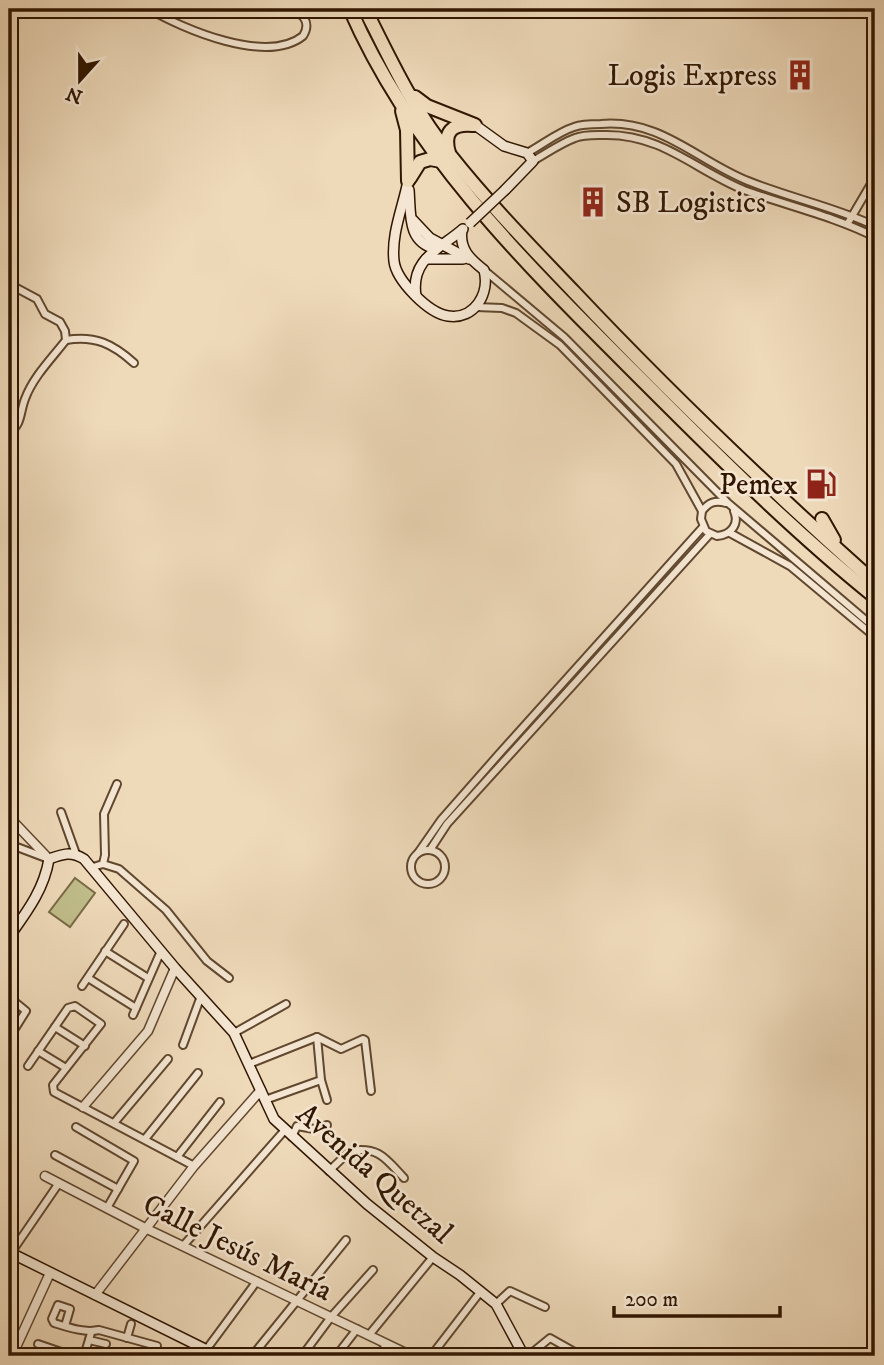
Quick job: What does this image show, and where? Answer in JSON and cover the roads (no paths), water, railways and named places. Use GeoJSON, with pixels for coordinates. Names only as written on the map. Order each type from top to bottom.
{"type":"FeatureCollection","features":[{"type":"Feature","properties":{"kind":"highway"},"geometry":{"type":"LineString","coordinates":[[349,9],[372,55],[481,213],[622,360],[770,504],[875,597]]}},
{"type":"Feature","properties":{"kind":"highway"},"geometry":{"type":"LineString","coordinates":[[365,9],[400,92],[407,130],[408,181]]}},
{"type":"Feature","properties":{"kind":"highway"},"geometry":{"type":"LineString","coordinates":[[400,92],[475,125]]}},
{"type":"Feature","properties":{"kind":"highway"},"geometry":{"type":"LineString","coordinates":[[475,125],[460,125],[450,132],[446,143],[446,159],[621,342],[741,460],[875,583]]}},
{"type":"Feature","properties":{"kind":"highway"},"geometry":{"type":"LineString","coordinates":[[408,181],[420,162],[446,159]]}},
{"type":"Feature","properties":{"kind":"highway"},"geometry":{"type":"LineString","coordinates":[[741,460],[761,475],[775,481]]}},
{"type":"Feature","properties":{"kind":"highway"},"geometry":{"type":"LineString","coordinates":[[822,519],[834,540],[875,583]]}},
{"type":"Feature","properties":{"kind":"main road"},"geometry":{"type":"LineString","coordinates":[[416,296],[416,275],[426,259],[505,190],[530,157],[504,146],[475,125]]}},
{"type":"Feature","properties":{"kind":"main road"},"geometry":{"type":"LineString","coordinates":[[408,181],[412,219],[422,233],[439,248],[472,261],[484,270],[485,290],[476,307],[460,315],[440,313],[416,296],[398,277],[393,258],[408,181]]}},
{"type":"Feature","properties":{"kind":"main road"},"geometry":{"type":"LineString","coordinates":[[466,226],[463,247],[472,261]]}},
{"type":"Feature","properties":{"kind":"main road"},"geometry":{"type":"LineString","coordinates":[[426,259],[455,258],[472,261]]}},
{"type":"Feature","properties":{"kind":"main road"},"geometry":{"type":"LineString","coordinates":[[9,937],[39,892],[49,859],[68,853],[76,854]]}},
{"type":"Feature","properties":{"kind":"main road","name":"Avenida Quetzal"},"geometry":{"type":"LineString","coordinates":[[76,854],[98,866],[161,951],[234,1032],[270,1114],[329,1171],[433,1258],[496,1304],[526,1356]]}},
{"type":"Feature","properties":{"kind":"main road"},"geometry":{"type":"LineString","coordinates":[[10,1252],[204,1352],[219,1356]]}},
{"type":"Feature","properties":{"kind":"street"},"geometry":{"type":"LineString","coordinates":[[149,9],[201,35],[266,46],[288,44],[303,36],[306,19],[302,13],[291,9]]}},
{"type":"Feature","properties":{"kind":"street"},"geometry":{"type":"LineString","coordinates":[[255,9],[268,12],[271,9]]}},
{"type":"Feature","properties":{"kind":"street"},"geometry":{"type":"LineString","coordinates":[[530,157],[574,127],[613,123],[636,125],[648,128],[740,178],[854,216],[875,226]]}},
{"type":"Feature","properties":{"kind":"street"},"geometry":{"type":"LineString","coordinates":[[530,157],[577,136],[638,137],[675,151],[730,184],[771,200],[848,223],[875,237]]}},
{"type":"Feature","properties":{"kind":"street"},"geometry":{"type":"LineString","coordinates":[[848,223],[875,177]]}},
{"type":"Feature","properties":{"kind":"street"},"geometry":{"type":"LineString","coordinates":[[484,270],[564,337],[730,505],[875,628]]}},
{"type":"Feature","properties":{"kind":"street"},"geometry":{"type":"LineString","coordinates":[[9,284],[37,299],[45,314],[60,321],[66,340]]}},
{"type":"Feature","properties":{"kind":"street"},"geometry":{"type":"LineString","coordinates":[[476,307],[502,308],[516,313],[560,345],[676,464],[702,511]]}},
{"type":"Feature","properties":{"kind":"street"},"geometry":{"type":"LineString","coordinates":[[9,432],[18,424],[31,386],[66,340],[80,337],[101,340],[134,363]]}},
{"type":"Feature","properties":{"kind":"street"},"geometry":{"type":"LineString","coordinates":[[730,533],[736,516],[730,505],[718,500],[709,503],[702,511],[701,519],[703,527],[710,534],[717,536],[730,533],[790,566],[875,637]]}},
{"type":"Feature","properties":{"kind":"street"},"geometry":{"type":"LineString","coordinates":[[418,853],[430,850],[438,854],[444,861],[440,878],[432,883],[423,883],[415,878],[411,869],[412,860],[441,820],[703,527]]}},
{"type":"Feature","properties":{"kind":"street"},"geometry":{"type":"LineString","coordinates":[[430,850],[447,824],[710,534]]}},
{"type":"Feature","properties":{"kind":"street"},"geometry":{"type":"LineString","coordinates":[[117,784],[104,814],[102,824],[105,855],[98,866],[118,869],[158,902],[207,961],[229,978]]}},
{"type":"Feature","properties":{"kind":"street"},"geometry":{"type":"LineString","coordinates":[[61,812],[76,854]]}},
{"type":"Feature","properties":{"kind":"street"},"geometry":{"type":"LineString","coordinates":[[9,817],[49,859]]}},
{"type":"Feature","properties":{"kind":"street"},"geometry":{"type":"LineString","coordinates":[[9,844],[49,859]]}},
{"type":"Feature","properties":{"kind":"street"},"geometry":{"type":"LineString","coordinates":[[82,986],[124,924]]}},
{"type":"Feature","properties":{"kind":"street"},"geometry":{"type":"LineString","coordinates":[[105,951],[148,978]]}},
{"type":"Feature","properties":{"kind":"street"},"geometry":{"type":"LineString","coordinates":[[88,978],[135,1011],[161,951]]}},
{"type":"Feature","properties":{"kind":"street"},"geometry":{"type":"LineString","coordinates":[[83,1107],[148,1031],[175,968]]}},
{"type":"Feature","properties":{"kind":"street"},"geometry":{"type":"LineString","coordinates":[[183,1045],[201,996]]}},
{"type":"Feature","properties":{"kind":"street"},"geometry":{"type":"LineString","coordinates":[[9,997],[26,1011],[9,1038]]}},
{"type":"Feature","properties":{"kind":"street"},"geometry":{"type":"LineString","coordinates":[[234,1032],[286,1004]]}},
{"type":"Feature","properties":{"kind":"street"},"geometry":{"type":"LineString","coordinates":[[29,1066],[71,1006],[98,1021],[100,1027],[52,1089],[194,1166]]}},
{"type":"Feature","properties":{"kind":"street"},"geometry":{"type":"LineString","coordinates":[[55,1027],[85,1046]]}},
{"type":"Feature","properties":{"kind":"street"},"geometry":{"type":"LineString","coordinates":[[317,1037],[321,1080],[327,1100]]}},
{"type":"Feature","properties":{"kind":"street"},"geometry":{"type":"LineString","coordinates":[[249,1064],[317,1037],[341,1049],[359,1040],[365,1040],[371,1091]]}},
{"type":"Feature","properties":{"kind":"street"},"geometry":{"type":"LineString","coordinates":[[38,1051],[66,1068]]}},
{"type":"Feature","properties":{"kind":"street"},"geometry":{"type":"LineString","coordinates":[[114,1123],[168,1059]]}},
{"type":"Feature","properties":{"kind":"street"},"geometry":{"type":"LineString","coordinates":[[145,1139],[198,1073]]}},
{"type":"Feature","properties":{"kind":"street"},"geometry":{"type":"LineString","coordinates":[[94,1295],[194,1166],[263,1095],[321,1080]]}},
{"type":"Feature","properties":{"kind":"street"},"geometry":{"type":"LineString","coordinates":[[177,1157],[220,1102]]}},
{"type":"Feature","properties":{"kind":"street"},"geometry":{"type":"LineString","coordinates":[[183,1246],[297,1126],[314,1129],[327,1125]]}},
{"type":"Feature","properties":{"kind":"street"},"geometry":{"type":"LineString","coordinates":[[76,1127],[134,1161],[107,1208]]}},
{"type":"Feature","properties":{"kind":"street"},"geometry":{"type":"LineString","coordinates":[[329,1171],[350,1151],[374,1150],[404,1178]]}},
{"type":"Feature","properties":{"kind":"street"},"geometry":{"type":"LineString","coordinates":[[55,1154],[118,1189]]}},
{"type":"Feature","properties":{"kind":"street","name":"Calle Jesús María"},"geometry":{"type":"LineString","coordinates":[[45,1176],[145,1228],[412,1356]]}},
{"type":"Feature","properties":{"kind":"street"},"geometry":{"type":"LineString","coordinates":[[10,1252],[59,1183]]}},
{"type":"Feature","properties":{"kind":"street"},"geometry":{"type":"LineString","coordinates":[[252,1356],[345,1240]]}},
{"type":"Feature","properties":{"kind":"street"},"geometry":{"type":"LineString","coordinates":[[369,1335],[433,1258]]}},
{"type":"Feature","properties":{"kind":"street"},"geometry":{"type":"LineString","coordinates":[[302,1356],[331,1317],[373,1270]]}},
{"type":"Feature","properties":{"kind":"street"},"geometry":{"type":"LineString","coordinates":[[12,1356],[50,1273]]}},
{"type":"Feature","properties":{"kind":"street"},"geometry":{"type":"LineString","coordinates":[[204,1352],[257,1281]]}},
{"type":"Feature","properties":{"kind":"street"},"geometry":{"type":"LineString","coordinates":[[431,1356],[481,1291]]}},
{"type":"Feature","properties":{"kind":"street"},"geometry":{"type":"LineString","coordinates":[[496,1304],[510,1291],[545,1307]]}},
{"type":"Feature","properties":{"kind":"street"},"geometry":{"type":"LineString","coordinates":[[127,1338],[131,1324]]}},
{"type":"Feature","properties":{"kind":"street"},"geometry":{"type":"LineString","coordinates":[[65,1326],[106,1344]]}},
{"type":"Feature","properties":{"kind":"street"},"geometry":{"type":"LineString","coordinates":[[335,1356],[357,1329]]}},
{"type":"Feature","properties":{"kind":"street"},"geometry":{"type":"LineString","coordinates":[[84,1356],[90,1336],[99,1331],[157,1346]]}},
{"type":"Feature","properties":{"kind":"street"},"geometry":{"type":"LineString","coordinates":[[526,1356],[550,1338],[582,1356]]}},
{"type":"Feature","properties":{"kind":"street"},"geometry":{"type":"LineString","coordinates":[[38,1344],[73,1356]]}},
{"type":"Feature","properties":{"kind":"street"},"geometry":{"type":"LineString","coordinates":[[378,1356],[387,1344]]}},
{"type":"Feature","properties":{"kind":"place","name":"Logis Express"},"geometry":{"type":"Point","coordinates":[800,75]}},
{"type":"Feature","properties":{"kind":"place","name":"SB Logistics"},"geometry":{"type":"Point","coordinates":[593,202]}},
{"type":"Feature","properties":{"kind":"place","name":"Pemex"},"geometry":{"type":"Point","coordinates":[821,484]}}]}
